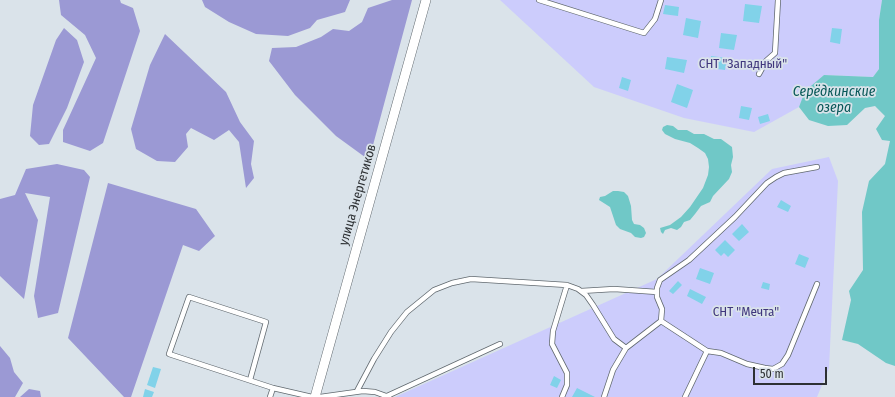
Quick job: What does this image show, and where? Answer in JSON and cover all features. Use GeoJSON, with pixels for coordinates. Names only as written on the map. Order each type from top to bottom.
{"type":"FeatureCollection","features":[{"type":"Feature","properties":{"kind":"street","name":"улица Энергетиков"},"geometry":{"type":"LineString","coordinates":[[315,397],[426,0]]}},
{"type":"Feature","properties":{"kind":"lane"},"geometry":{"type":"LineString","coordinates":[[539,0],[644,33],[655,19],[661,0]]}},
{"type":"Feature","properties":{"kind":"lane"},"geometry":{"type":"LineString","coordinates":[[759,74],[766,61],[775,53],[778,0]]}},
{"type":"Feature","properties":{"kind":"lane"},"geometry":{"type":"LineString","coordinates":[[604,397],[613,370],[626,348],[661,321],[662,309],[657,297],[657,288],[660,280],[689,260],[735,218],[772,180],[784,173],[817,166]]}},
{"type":"Feature","properties":{"kind":"lane"},"geometry":{"type":"LineString","coordinates":[[357,391],[374,359],[391,332],[407,312],[434,290],[452,282],[471,279],[567,285],[586,295],[614,339],[626,348]]}},
{"type":"Feature","properties":{"kind":"lane"},"geometry":{"type":"LineString","coordinates":[[661,321],[707,351],[721,353],[746,364],[773,369],[782,364],[788,355],[817,284]]}},
{"type":"Feature","properties":{"kind":"lane"},"geometry":{"type":"LineString","coordinates":[[562,397],[567,385],[567,373],[552,344],[553,332],[567,285]]}},
{"type":"Feature","properties":{"kind":"lane"},"geometry":{"type":"LineString","coordinates":[[581,292],[614,289],[657,292]]}},
{"type":"Feature","properties":{"kind":"lane"},"geometry":{"type":"LineString","coordinates":[[250,380],[266,322],[189,296],[169,354],[273,388],[312,397]]}},
{"type":"Feature","properties":{"kind":"lane"},"geometry":{"type":"LineString","coordinates":[[320,397],[357,391],[375,392],[388,396],[500,344]]}},
{"type":"Feature","properties":{"kind":"lane"},"geometry":{"type":"LineString","coordinates":[[686,397],[707,351]]}},
{"type":"Feature","properties":{"kind":"lane"},"geometry":{"type":"LineString","coordinates":[[270,397],[273,388]]}},
{"type":"Feature","properties":{"kind":"green space","name":"СНТ \"Западный\""},"geometry":{"type":"Polygon","coordinates":[[[500,0],[882,0],[879,20],[879,69],[873,77],[824,75],[805,91],[799,107],[754,132],[684,118],[594,87],[500,0]]]}},
{"type":"Feature","properties":{"kind":"green space","name":"СНТ \"Мечта\""},"geometry":{"type":"Polygon","coordinates":[[[829,157],[838,181],[829,368],[817,397],[395,397],[657,279],[772,169],[829,157]]]}},
{"type":"Feature","properties":{"kind":"shaded area"},"geometry":{"type":"Polygon","coordinates":[[[59,0],[120,0],[121,3],[133,8],[140,31],[103,143],[90,151],[63,142],[63,130],[96,58],[85,35],[61,15],[59,0]]]}},
{"type":"Feature","properties":{"kind":"shaded area"},"geometry":{"type":"Polygon","coordinates":[[[202,0],[350,0],[345,12],[317,20],[310,28],[288,36],[256,34],[229,22],[205,7],[202,0]]]}},
{"type":"Feature","properties":{"kind":"shaded area"},"geometry":{"type":"Polygon","coordinates":[[[392,0],[412,0],[369,160],[336,136],[295,95],[269,61],[272,48],[296,47],[321,37],[333,29],[349,31],[362,22],[368,8],[392,0]]]}},
{"type":"Feature","properties":{"kind":"shaded area"},"geometry":{"type":"Polygon","coordinates":[[[64,28],[77,40],[84,62],[67,108],[49,144],[39,145],[30,136],[33,105],[56,40],[64,28]]]}},
{"type":"Feature","properties":{"kind":"shaded area"},"geometry":{"type":"Polygon","coordinates":[[[165,34],[226,92],[240,122],[254,141],[251,164],[254,178],[246,188],[239,142],[229,130],[214,140],[191,128],[186,134],[188,147],[175,162],[157,161],[136,149],[131,129],[150,65],[165,34]]]}},
{"type":"Feature","properties":{"kind":"shaded area"},"geometry":{"type":"Polygon","coordinates":[[[57,164],[84,170],[90,177],[58,313],[38,318],[34,296],[50,197],[25,193],[38,220],[24,299],[0,276],[0,199],[15,195],[26,169],[57,164]]]}},
{"type":"Feature","properties":{"kind":"shaded area"},"geometry":{"type":"Polygon","coordinates":[[[108,183],[196,209],[215,236],[199,251],[183,245],[131,397],[124,397],[68,338],[108,183]]]}},
{"type":"Feature","properties":{"kind":"shaded area"},"geometry":{"type":"Polygon","coordinates":[[[0,346],[10,358],[14,372],[23,383],[15,397],[0,397],[0,346]]]}},
{"type":"Feature","properties":{"kind":"shaded area"},"geometry":{"type":"Polygon","coordinates":[[[29,389],[40,391],[41,397],[20,397],[29,389]]]}},
{"type":"Feature","properties":{"kind":"water","name":"Серёдкинские озера"},"geometry":{"type":"Polygon","coordinates":[[[882,0],[895,0],[895,366],[886,363],[858,344],[842,340],[851,300],[849,291],[863,270],[862,212],[869,181],[885,164],[890,141],[882,140],[876,129],[885,116],[875,106],[865,108],[847,125],[828,126],[809,120],[799,107],[805,91],[824,75],[873,77],[879,69],[879,20],[882,0]]]}},
{"type":"Feature","properties":{"kind":"water"},"geometry":{"type":"Polygon","coordinates":[[[667,125],[673,126],[678,130],[687,130],[694,134],[704,134],[714,139],[721,139],[732,147],[733,157],[731,165],[732,172],[729,179],[713,196],[710,202],[701,206],[690,220],[684,222],[677,230],[671,228],[665,230],[663,234],[660,228],[670,225],[681,217],[690,207],[703,188],[708,175],[709,167],[708,159],[705,153],[690,143],[675,139],[665,134],[662,130],[663,127],[667,125]]]}},
{"type":"Feature","properties":{"kind":"water"},"geometry":{"type":"Polygon","coordinates":[[[613,191],[624,192],[628,196],[631,206],[632,220],[634,224],[640,225],[644,228],[646,233],[644,237],[635,237],[631,233],[620,229],[616,225],[610,207],[599,200],[600,197],[613,191]]]}},
{"type":"Feature","properties":{"kind":"building"},"geometry":{"type":"Polygon","coordinates":[[[745,4],[762,6],[759,23],[743,21],[745,4]]]}},
{"type":"Feature","properties":{"kind":"building"},"geometry":{"type":"Polygon","coordinates":[[[665,5],[679,7],[678,16],[663,14],[665,5]]]}},
{"type":"Feature","properties":{"kind":"building"},"geometry":{"type":"Polygon","coordinates":[[[686,18],[701,21],[698,38],[683,35],[686,18]]]}},
{"type":"Feature","properties":{"kind":"building"},"geometry":{"type":"Polygon","coordinates":[[[832,28],[842,29],[840,44],[830,42],[832,28]]]}},
{"type":"Feature","properties":{"kind":"building"},"geometry":{"type":"Polygon","coordinates":[[[721,33],[737,35],[734,50],[719,48],[721,33]]]}},
{"type":"Feature","properties":{"kind":"building"},"geometry":{"type":"Polygon","coordinates":[[[711,56],[727,58],[725,70],[709,68],[711,56]]]}},
{"type":"Feature","properties":{"kind":"building"},"geometry":{"type":"Polygon","coordinates":[[[667,57],[687,60],[684,73],[665,69],[667,57]]]}},
{"type":"Feature","properties":{"kind":"building"},"geometry":{"type":"Polygon","coordinates":[[[622,77],[631,80],[628,91],[619,88],[622,77]]]}},
{"type":"Feature","properties":{"kind":"building"},"geometry":{"type":"Polygon","coordinates":[[[677,84],[693,90],[687,108],[671,102],[677,84]]]}},
{"type":"Feature","properties":{"kind":"building"},"geometry":{"type":"Polygon","coordinates":[[[741,106],[752,108],[749,120],[739,118],[741,106]]]}},
{"type":"Feature","properties":{"kind":"building"},"geometry":{"type":"Polygon","coordinates":[[[768,114],[770,121],[760,124],[758,117],[768,114]]]}},
{"type":"Feature","properties":{"kind":"building"},"geometry":{"type":"Polygon","coordinates":[[[781,200],[791,206],[788,212],[777,207],[781,200]]]}},
{"type":"Feature","properties":{"kind":"building"},"geometry":{"type":"Polygon","coordinates":[[[742,224],[749,232],[739,241],[732,234],[742,224]]]}},
{"type":"Feature","properties":{"kind":"building"},"geometry":{"type":"Polygon","coordinates":[[[725,240],[735,250],[728,257],[724,253],[721,256],[715,250],[725,240]]]}},
{"type":"Feature","properties":{"kind":"building"},"geometry":{"type":"Polygon","coordinates":[[[799,254],[809,258],[805,268],[795,264],[799,254]]]}},
{"type":"Feature","properties":{"kind":"building"},"geometry":{"type":"Polygon","coordinates":[[[700,268],[714,273],[710,284],[696,279],[700,268]]]}},
{"type":"Feature","properties":{"kind":"building"},"geometry":{"type":"Polygon","coordinates":[[[678,281],[682,285],[673,294],[669,291],[678,281]]]}},
{"type":"Feature","properties":{"kind":"building"},"geometry":{"type":"Polygon","coordinates":[[[763,282],[770,284],[769,290],[761,288],[763,282]]]}},
{"type":"Feature","properties":{"kind":"building"},"geometry":{"type":"Polygon","coordinates":[[[690,289],[706,297],[702,304],[687,296],[690,289]]]}},
{"type":"Feature","properties":{"kind":"building"},"geometry":{"type":"Polygon","coordinates":[[[743,308],[751,312],[748,318],[740,315],[743,308]]]}},
{"type":"Feature","properties":{"kind":"building"},"geometry":{"type":"Polygon","coordinates":[[[153,367],[161,369],[155,388],[147,385],[153,367]]]}},
{"type":"Feature","properties":{"kind":"building"},"geometry":{"type":"Polygon","coordinates":[[[554,376],[561,380],[557,388],[550,385],[554,376]]]}},
{"type":"Feature","properties":{"kind":"building"},"geometry":{"type":"Polygon","coordinates":[[[577,388],[595,397],[572,397],[577,388]]]}},
{"type":"Feature","properties":{"kind":"building"},"geometry":{"type":"Polygon","coordinates":[[[145,389],[154,392],[152,397],[143,397],[145,389]]]}}]}
